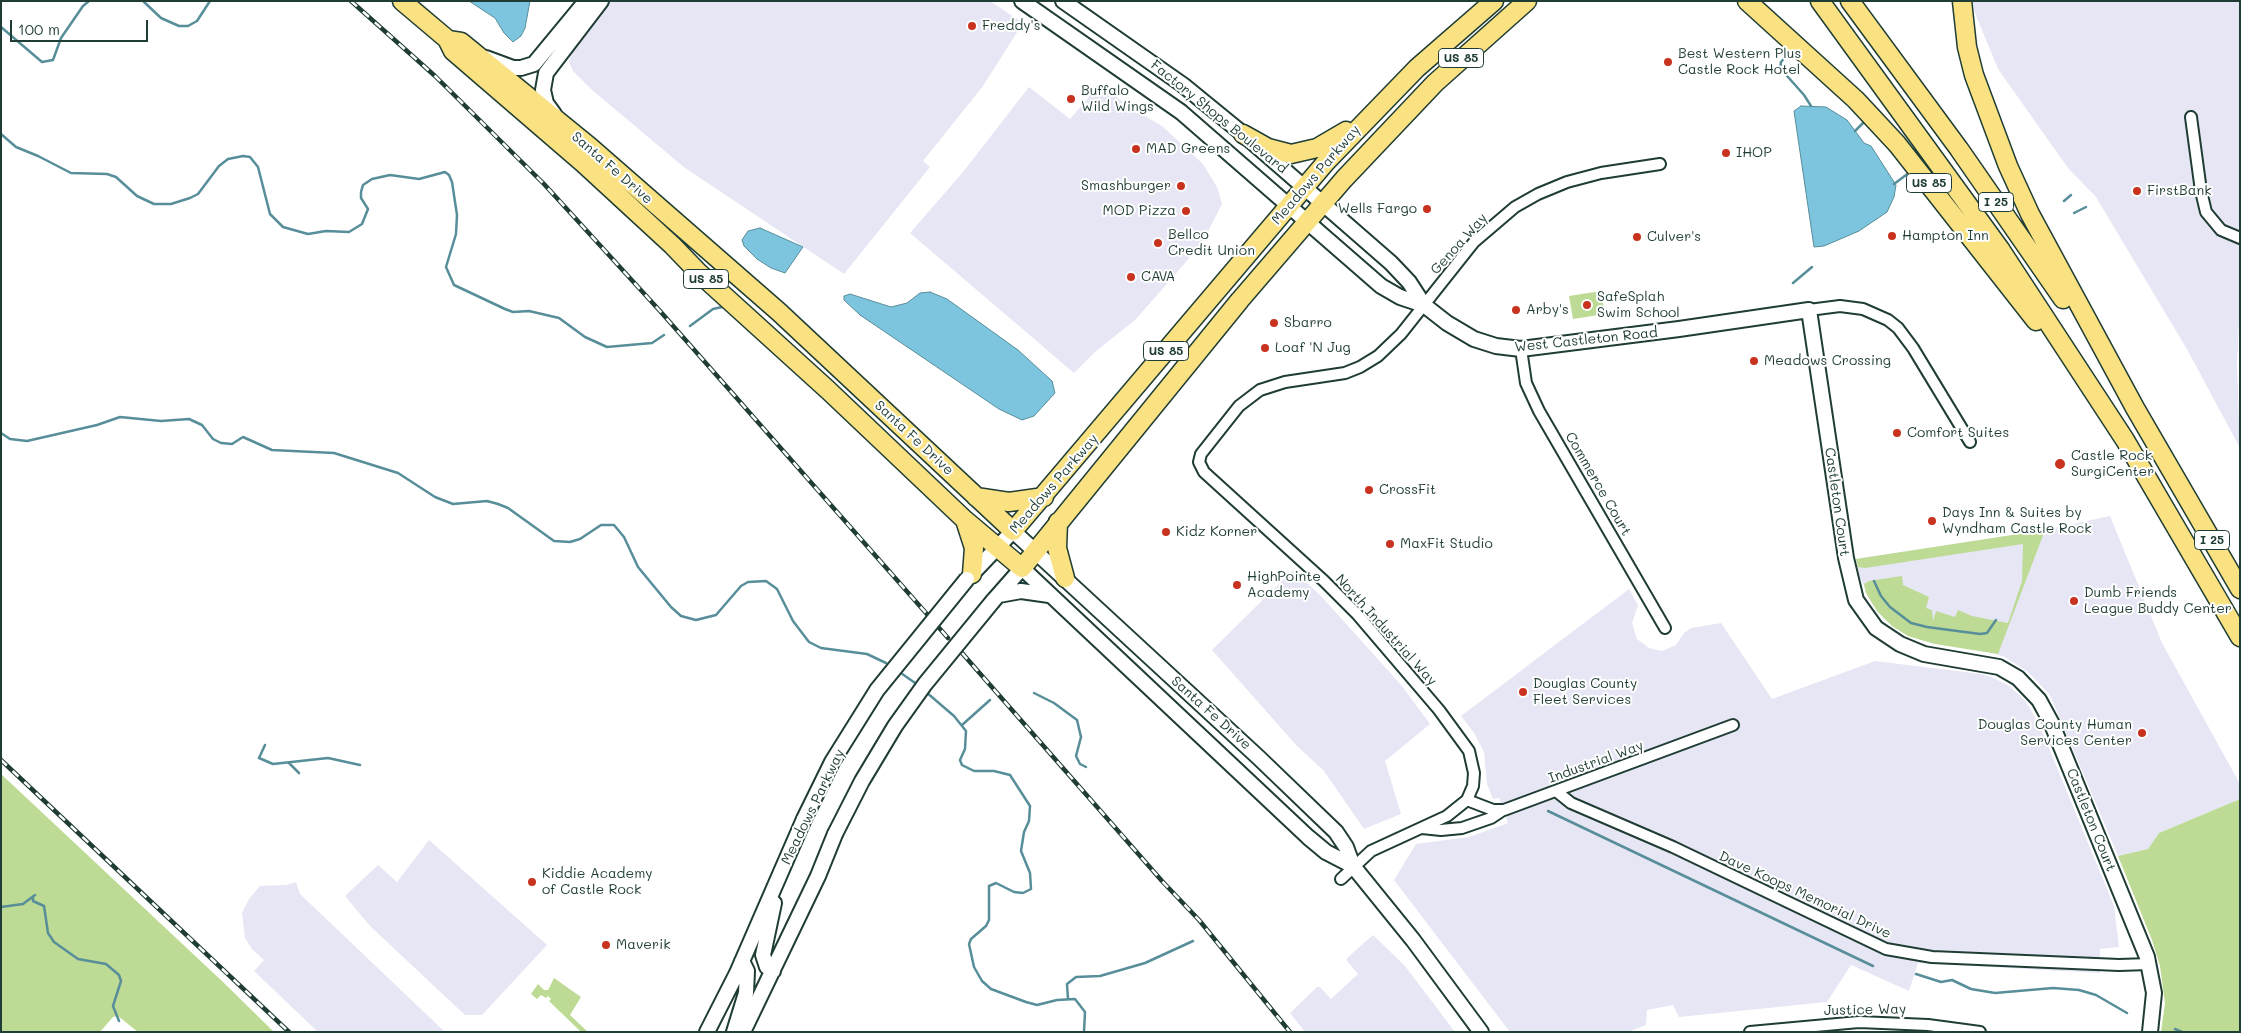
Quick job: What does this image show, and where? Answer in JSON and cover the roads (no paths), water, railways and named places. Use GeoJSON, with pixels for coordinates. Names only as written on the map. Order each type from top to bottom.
{"type":"FeatureCollection","features":[{"type":"Feature","properties":{"kind":"highway","name":"Santa Fe Drive"},"geometry":{"type":"LineString","coordinates":[[402,1],[447,39],[453,51],[583,163],[966,520],[1022,568]]}},
{"type":"Feature","properties":{"kind":"highway"},"geometry":{"type":"LineString","coordinates":[[1448,40],[1458,17],[1477,1]]}},
{"type":"Feature","properties":{"kind":"highway","name":"Meadows Parkway"},"geometry":{"type":"LineString","coordinates":[[1013,531],[1044,497],[1305,186],[1369,116],[1448,40],[1494,1]]}},
{"type":"Feature","properties":{"kind":"highway","name":"Meadows Parkway"},"geometry":{"type":"LineString","coordinates":[[1022,568],[1058,522],[1324,202],[1435,83],[1527,1]]}},
{"type":"Feature","properties":{"kind":"highway","name":"US 85"},"geometry":{"type":"LineString","coordinates":[[1747,1],[1856,100],[1897,144],[2014,294],[2090,385]]}},
{"type":"Feature","properties":{"kind":"highway","name":"I 25"},"geometry":{"type":"LineString","coordinates":[[1820,1],[2000,249],[2090,385],[2186,542],[2240,637]]}},
{"type":"Feature","properties":{"kind":"highway","name":"I 25"},"geometry":{"type":"LineString","coordinates":[[1850,1],[1996,202],[2135,408],[2240,589]]}},
{"type":"Feature","properties":{"kind":"highway"},"geometry":{"type":"LineString","coordinates":[[1962,1],[1967,47],[1974,75],[2008,166],[2050,255],[2135,408]]}},
{"type":"Feature","properties":{"kind":"highway","name":"Santa Fe Drive"},"geometry":{"type":"LineString","coordinates":[[447,39],[461,42],[564,126],[779,312],[1013,531]]}},
{"type":"Feature","properties":{"kind":"highway"},"geometry":{"type":"LineString","coordinates":[[1243,134],[1277,152],[1303,153],[1329,143],[1369,116]]}},
{"type":"Feature","properties":{"kind":"highway"},"geometry":{"type":"LineString","coordinates":[[976,497],[1009,502],[1044,497]]}},
{"type":"Feature","properties":{"kind":"highway"},"geometry":{"type":"LineString","coordinates":[[966,520],[974,548],[969,576]]}},
{"type":"Feature","properties":{"kind":"highway"},"geometry":{"type":"LineString","coordinates":[[1058,522],[1057,548],[1065,578]]}},
{"type":"Feature","properties":{"kind":"main road"},"geometry":{"type":"LineString","coordinates":[[474,52],[513,68],[528,67],[540,59],[586,1]]}},
{"type":"Feature","properties":{"kind":"main road"},"geometry":{"type":"LineString","coordinates":[[564,126],[546,103],[543,90],[544,79],[549,68],[601,1]]}},
{"type":"Feature","properties":{"kind":"main road","name":"Factory Shops Boulevard"},"geometry":{"type":"LineString","coordinates":[[1022,1],[1174,106],[1380,286],[1400,297],[1424,305]]}},
{"type":"Feature","properties":{"kind":"main road","name":"Factory Shops Boulevard"},"geometry":{"type":"LineString","coordinates":[[1063,1],[1184,85],[1305,186],[1409,282],[1424,305]]}},
{"type":"Feature","properties":{"kind":"main road","name":"West Castleton Road"},"geometry":{"type":"LineString","coordinates":[[1424,305],[1447,323],[1474,339],[1496,346],[1521,349],[1809,310]]}},
{"type":"Feature","properties":{"kind":"main road","name":"Castleton Court"},"geometry":{"type":"LineString","coordinates":[[1809,310],[1846,558],[1856,600],[1876,628],[1900,644],[1924,654],[1993,665],[2018,678],[2035,694],[2051,722],[2149,964],[2154,993],[2150,1032]]}},
{"type":"Feature","properties":{"kind":"main road","name":"Meadows Parkway"},"geometry":{"type":"LineString","coordinates":[[707,1032],[742,961],[804,819],[832,762],[868,703],[908,650],[969,576],[1013,531]]}},
{"type":"Feature","properties":{"kind":"main road","name":"Santa Fe Drive"},"geometry":{"type":"LineString","coordinates":[[1013,531],[1317,813],[1342,840],[1353,866],[1481,1032]]}},
{"type":"Feature","properties":{"kind":"main road","name":"Meadows Parkway"},"geometry":{"type":"LineString","coordinates":[[743,1032],[818,876],[835,834],[862,781],[895,726],[925,684],[1022,568]]}},
{"type":"Feature","properties":{"kind":"main road","name":"Santa Fe Drive"},"geometry":{"type":"LineString","coordinates":[[1022,568],[1216,748],[1308,837],[1326,852],[1353,866]]}},
{"type":"Feature","properties":{"kind":"main road"},"geometry":{"type":"LineString","coordinates":[[996,598],[1021,591],[1050,595]]}},
{"type":"Feature","properties":{"kind":"main road"},"geometry":{"type":"LineString","coordinates":[[772,893],[774,904],[763,955],[767,967],[773,971]]}},
{"type":"Feature","properties":{"kind":"main road"},"geometry":{"type":"LineString","coordinates":[[734,1032],[746,992],[747,970],[742,961]]}},
{"type":"Feature","properties":{"kind":"street"},"geometry":{"type":"LineString","coordinates":[[2191,117],[2200,191],[2206,212],[2220,230],[2240,238]]}},
{"type":"Feature","properties":{"kind":"street","name":"Genoa Way"},"geometry":{"type":"LineString","coordinates":[[1424,305],[1480,237],[1524,202],[1551,188],[1583,177],[1660,164]]}},
{"type":"Feature","properties":{"kind":"street","name":"North Industrial Way"},"geometry":{"type":"LineString","coordinates":[[1424,305],[1392,343],[1360,367],[1336,376],[1278,384],[1254,394],[1231,414],[1204,448],[1199,462],[1210,479],[1324,581],[1357,614],[1462,739],[1469,751],[1474,773],[1473,786],[1467,800]]}},
{"type":"Feature","properties":{"kind":"street"},"geometry":{"type":"LineString","coordinates":[[1809,310],[1840,306],[1863,309],[1888,320],[1898,328],[1913,348],[1970,442]]}},
{"type":"Feature","properties":{"kind":"street","name":"Commerce Court"},"geometry":{"type":"LineString","coordinates":[[1521,349],[1526,383],[1539,411],[1665,628]]}},
{"type":"Feature","properties":{"kind":"street","name":"Industrial Way"},"geometry":{"type":"LineString","coordinates":[[1504,810],[1733,725]]}},
{"type":"Feature","properties":{"kind":"street","name":"Dave Koops Memorial Drive"},"geometry":{"type":"LineString","coordinates":[[1556,791],[1571,803],[1672,847],[1886,949],[1932,957],[2119,965],[2149,964]]}},
{"type":"Feature","properties":{"kind":"street"},"geometry":{"type":"LineString","coordinates":[[1341,879],[1371,851],[1447,816],[1467,800],[1485,807],[1504,810]]}},
{"type":"Feature","properties":{"kind":"street"},"geometry":{"type":"LineString","coordinates":[[1421,828],[1441,830],[1462,828],[1486,820],[1504,810]]}},
{"type":"Feature","properties":{"kind":"street","name":"Justice Way"},"geometry":{"type":"LineString","coordinates":[[1750,1032],[1859,1022],[1928,1025],[1980,1032]]}},
{"type":"Feature","properties":{"kind":"water"},"geometry":{"type":"Polygon","coordinates":[[[469,1],[530,1],[525,28],[521,36],[513,42],[504,33],[495,18],[469,1]]]}},
{"type":"Feature","properties":{"kind":"water"},"geometry":{"type":"Polygon","coordinates":[[[1801,106],[1826,107],[1847,120],[1864,143],[1871,146],[1896,185],[1894,197],[1887,212],[1859,231],[1824,246],[1814,247],[1794,111],[1801,106]]]}},
{"type":"Feature","properties":{"kind":"water"},"geometry":{"type":"Polygon","coordinates":[[[760,228],[803,247],[785,273],[771,268],[757,259],[744,246],[742,240],[748,231],[760,228]]]}},
{"type":"Feature","properties":{"kind":"water"},"geometry":{"type":"Polygon","coordinates":[[[930,292],[947,299],[1018,350],[1052,381],[1055,393],[1034,416],[1022,420],[999,409],[860,315],[844,300],[844,296],[850,294],[891,307],[907,303],[920,293],[930,292]]]}},
{"type":"Feature","properties":{"kind":"waterway"},"geometry":{"type":"LineString","coordinates":[[1,27],[42,62],[53,60],[61,38],[83,6],[89,1]]}},
{"type":"Feature","properties":{"kind":"waterway"},"geometry":{"type":"LineString","coordinates":[[143,1],[161,18],[179,26],[188,26],[197,21],[210,1]]}},
{"type":"Feature","properties":{"kind":"waterway"},"geometry":{"type":"LineString","coordinates":[[1789,53],[1781,62],[1780,68],[1804,95],[1811,106]]}},
{"type":"Feature","properties":{"kind":"waterway"},"geometry":{"type":"LineString","coordinates":[[1855,131],[1864,122]]}},
{"type":"Feature","properties":{"kind":"waterway"},"geometry":{"type":"LineString","coordinates":[[1,134],[16,147],[71,173],[107,174],[116,177],[137,196],[154,204],[171,204],[190,198],[198,194],[219,166],[228,159],[243,156],[250,157],[258,167],[270,214],[283,227],[308,234],[326,231],[349,232],[362,224],[368,209],[361,198],[361,192],[363,185],[372,179],[390,175],[419,179],[445,172],[449,175],[452,182],[457,215],[456,234],[446,267],[454,285],[513,312],[529,311],[559,318],[585,337],[607,347],[652,343],[664,335]]}},
{"type":"Feature","properties":{"kind":"waterway"},"geometry":{"type":"LineString","coordinates":[[1894,184],[1910,172]]}},
{"type":"Feature","properties":{"kind":"waterway"},"geometry":{"type":"LineString","coordinates":[[2064,201],[2071,195]]}},
{"type":"Feature","properties":{"kind":"waterway"},"geometry":{"type":"LineString","coordinates":[[2074,213],[2086,207]]}},
{"type":"Feature","properties":{"kind":"waterway"},"geometry":{"type":"LineString","coordinates":[[1793,283],[1812,267]]}},
{"type":"Feature","properties":{"kind":"waterway"},"geometry":{"type":"LineString","coordinates":[[690,326],[713,309],[722,307]]}},
{"type":"Feature","properties":{"kind":"waterway"},"geometry":{"type":"LineString","coordinates":[[1,433],[10,439],[27,441],[97,425],[120,417],[161,421],[189,419],[202,425],[213,439],[221,443],[232,444],[243,437],[272,450],[334,453],[398,473],[435,497],[453,504],[487,501],[498,504],[508,508],[554,541],[570,542],[580,539],[601,525],[614,525],[624,537],[638,567],[671,607],[681,616],[696,620],[716,615],[741,586],[748,582],[766,581],[777,589],[793,621],[809,642],[821,648],[867,654],[886,663]]}},
{"type":"Feature","properties":{"kind":"waterway"},"geometry":{"type":"LineString","coordinates":[[1874,581],[1881,596],[1890,607],[1911,623],[1980,634],[1987,633],[1996,620]]}},
{"type":"Feature","properties":{"kind":"waterway"},"geometry":{"type":"LineString","coordinates":[[898,671],[918,685]]}},
{"type":"Feature","properties":{"kind":"waterway"},"geometry":{"type":"LineString","coordinates":[[926,692],[954,716],[966,731],[965,749],[960,760],[962,765],[974,771],[994,771],[1010,775],[1030,806],[1029,821],[1024,832],[1021,851],[1030,873],[1031,889],[1023,893],[1014,892],[996,883],[989,886],[989,920],[986,926],[971,939],[969,944],[974,967],[982,981],[991,989],[1026,1002],[1037,1005],[1057,1000],[1075,999],[1085,1012],[1084,1032]]}},
{"type":"Feature","properties":{"kind":"waterway"},"geometry":{"type":"LineString","coordinates":[[1034,693],[1054,703],[1077,720],[1081,737],[1076,756],[1080,764],[1086,767]]}},
{"type":"Feature","properties":{"kind":"waterway"},"geometry":{"type":"LineString","coordinates":[[962,725],[990,700]]}},
{"type":"Feature","properties":{"kind":"waterway"},"geometry":{"type":"LineString","coordinates":[[265,745],[259,758],[273,764],[328,758],[360,765]]}},
{"type":"Feature","properties":{"kind":"waterway"},"geometry":{"type":"LineString","coordinates":[[289,763],[299,773]]}},
{"type":"Feature","properties":{"kind":"waterway"},"geometry":{"type":"LineString","coordinates":[[1548,811],[1873,966]]}},
{"type":"Feature","properties":{"kind":"waterway"},"geometry":{"type":"LineString","coordinates":[[1,907],[23,904],[35,895]]}},
{"type":"Feature","properties":{"kind":"waterway"},"geometry":{"type":"LineString","coordinates":[[33,897],[33,901],[44,906],[48,933],[54,942],[78,959],[106,964],[119,975],[121,981],[113,1006],[119,1021]]}},
{"type":"Feature","properties":{"kind":"waterway"},"geometry":{"type":"LineString","coordinates":[[1068,999],[1067,984],[1076,977],[1100,976],[1145,963],[1193,941]]}},
{"type":"Feature","properties":{"kind":"waterway"},"geometry":{"type":"LineString","coordinates":[[1916,974],[1941,982],[1952,980],[1971,989],[1995,993],[2053,988],[2079,990],[2096,995],[2127,1013]]}},
{"type":"Feature","properties":{"kind":"waterway"},"geometry":{"type":"LineString","coordinates":[[2175,1029],[2182,1032]]}},
{"type":"Feature","properties":{"kind":"railway"},"geometry":{"type":"LineString","coordinates":[[351,1],[435,76],[544,184],[660,311],[948,638]]}},
{"type":"Feature","properties":{"kind":"railway"},"geometry":{"type":"LineString","coordinates":[[962,653],[1162,881],[1199,920],[1290,1032]]}},
{"type":"Feature","properties":{"kind":"railway"},"geometry":{"type":"LineString","coordinates":[[1,760],[289,1032]]}},
{"type":"Feature","properties":{"kind":"place","name":"Freddy's"},"geometry":{"type":"Point","coordinates":[972,26]}},
{"type":"Feature","properties":{"kind":"place","name":"Best Western Plus Castle Rock Hotel"},"geometry":{"type":"Point","coordinates":[1668,62]}},
{"type":"Feature","properties":{"kind":"place","name":"Buffalo Wild Wings"},"geometry":{"type":"Point","coordinates":[1071,99]}},
{"type":"Feature","properties":{"kind":"place","name":"MAD Greens"},"geometry":{"type":"Point","coordinates":[1136,149]}},
{"type":"Feature","properties":{"kind":"place","name":"IHOP"},"geometry":{"type":"Point","coordinates":[1726,153]}},
{"type":"Feature","properties":{"kind":"place","name":"Smashburger"},"geometry":{"type":"Point","coordinates":[1181,186]}},
{"type":"Feature","properties":{"kind":"place","name":"FirstBank"},"geometry":{"type":"Point","coordinates":[2137,191]}},
{"type":"Feature","properties":{"kind":"place","name":"Wells Fargo"},"geometry":{"type":"Point","coordinates":[1427,209]}},
{"type":"Feature","properties":{"kind":"place","name":"MOD Pizza"},"geometry":{"type":"Point","coordinates":[1186,211]}},
{"type":"Feature","properties":{"kind":"place","name":"Hampton Inn"},"geometry":{"type":"Point","coordinates":[1892,236]}},
{"type":"Feature","properties":{"kind":"place","name":"Culver's"},"geometry":{"type":"Point","coordinates":[1637,237]}},
{"type":"Feature","properties":{"kind":"place","name":"Bellco Credit Union"},"geometry":{"type":"Point","coordinates":[1158,243]}},
{"type":"Feature","properties":{"kind":"place","name":"CAVA"},"geometry":{"type":"Point","coordinates":[1131,277]}},
{"type":"Feature","properties":{"kind":"place","name":"SafeSplah Swim School"},"geometry":{"type":"Point","coordinates":[1587,305]}},
{"type":"Feature","properties":{"kind":"place","name":"Arby's"},"geometry":{"type":"Point","coordinates":[1516,310]}},
{"type":"Feature","properties":{"kind":"place","name":"Sbarro"},"geometry":{"type":"Point","coordinates":[1274,323]}},
{"type":"Feature","properties":{"kind":"place","name":"Loaf 'N Jug"},"geometry":{"type":"Point","coordinates":[1265,348]}},
{"type":"Feature","properties":{"kind":"place","name":"Meadows Crossing"},"geometry":{"type":"Point","coordinates":[1754,361]}},
{"type":"Feature","properties":{"kind":"place","name":"Comfort Suites"},"geometry":{"type":"Point","coordinates":[1897,433]}},
{"type":"Feature","properties":{"kind":"place","name":"Castle Rock SurgiCenter"},"geometry":{"type":"Point","coordinates":[2060,464]}},
{"type":"Feature","properties":{"kind":"place","name":"CrossFit"},"geometry":{"type":"Point","coordinates":[1369,490]}},
{"type":"Feature","properties":{"kind":"place","name":"Days Inn & Suites by Wyndham Castle Rock"},"geometry":{"type":"Point","coordinates":[1932,521]}},
{"type":"Feature","properties":{"kind":"place","name":"Kidz Korner"},"geometry":{"type":"Point","coordinates":[1166,532]}},
{"type":"Feature","properties":{"kind":"place","name":"MaxFit Studio"},"geometry":{"type":"Point","coordinates":[1390,544]}},
{"type":"Feature","properties":{"kind":"place","name":"HighPointe Academy"},"geometry":{"type":"Point","coordinates":[1237,585]}},
{"type":"Feature","properties":{"kind":"place","name":"Dumb Friends League Buddy Center"},"geometry":{"type":"Point","coordinates":[2074,601]}},
{"type":"Feature","properties":{"kind":"place","name":"Douglas County Fleet Services"},"geometry":{"type":"Point","coordinates":[1523,692]}},
{"type":"Feature","properties":{"kind":"place","name":"Douglas County Human Services Center"},"geometry":{"type":"Point","coordinates":[2142,733]}},
{"type":"Feature","properties":{"kind":"place","name":"Kiddie Academy of Castle Rock"},"geometry":{"type":"Point","coordinates":[532,882]}},
{"type":"Feature","properties":{"kind":"place","name":"Maverik"},"geometry":{"type":"Point","coordinates":[606,945]}}]}
